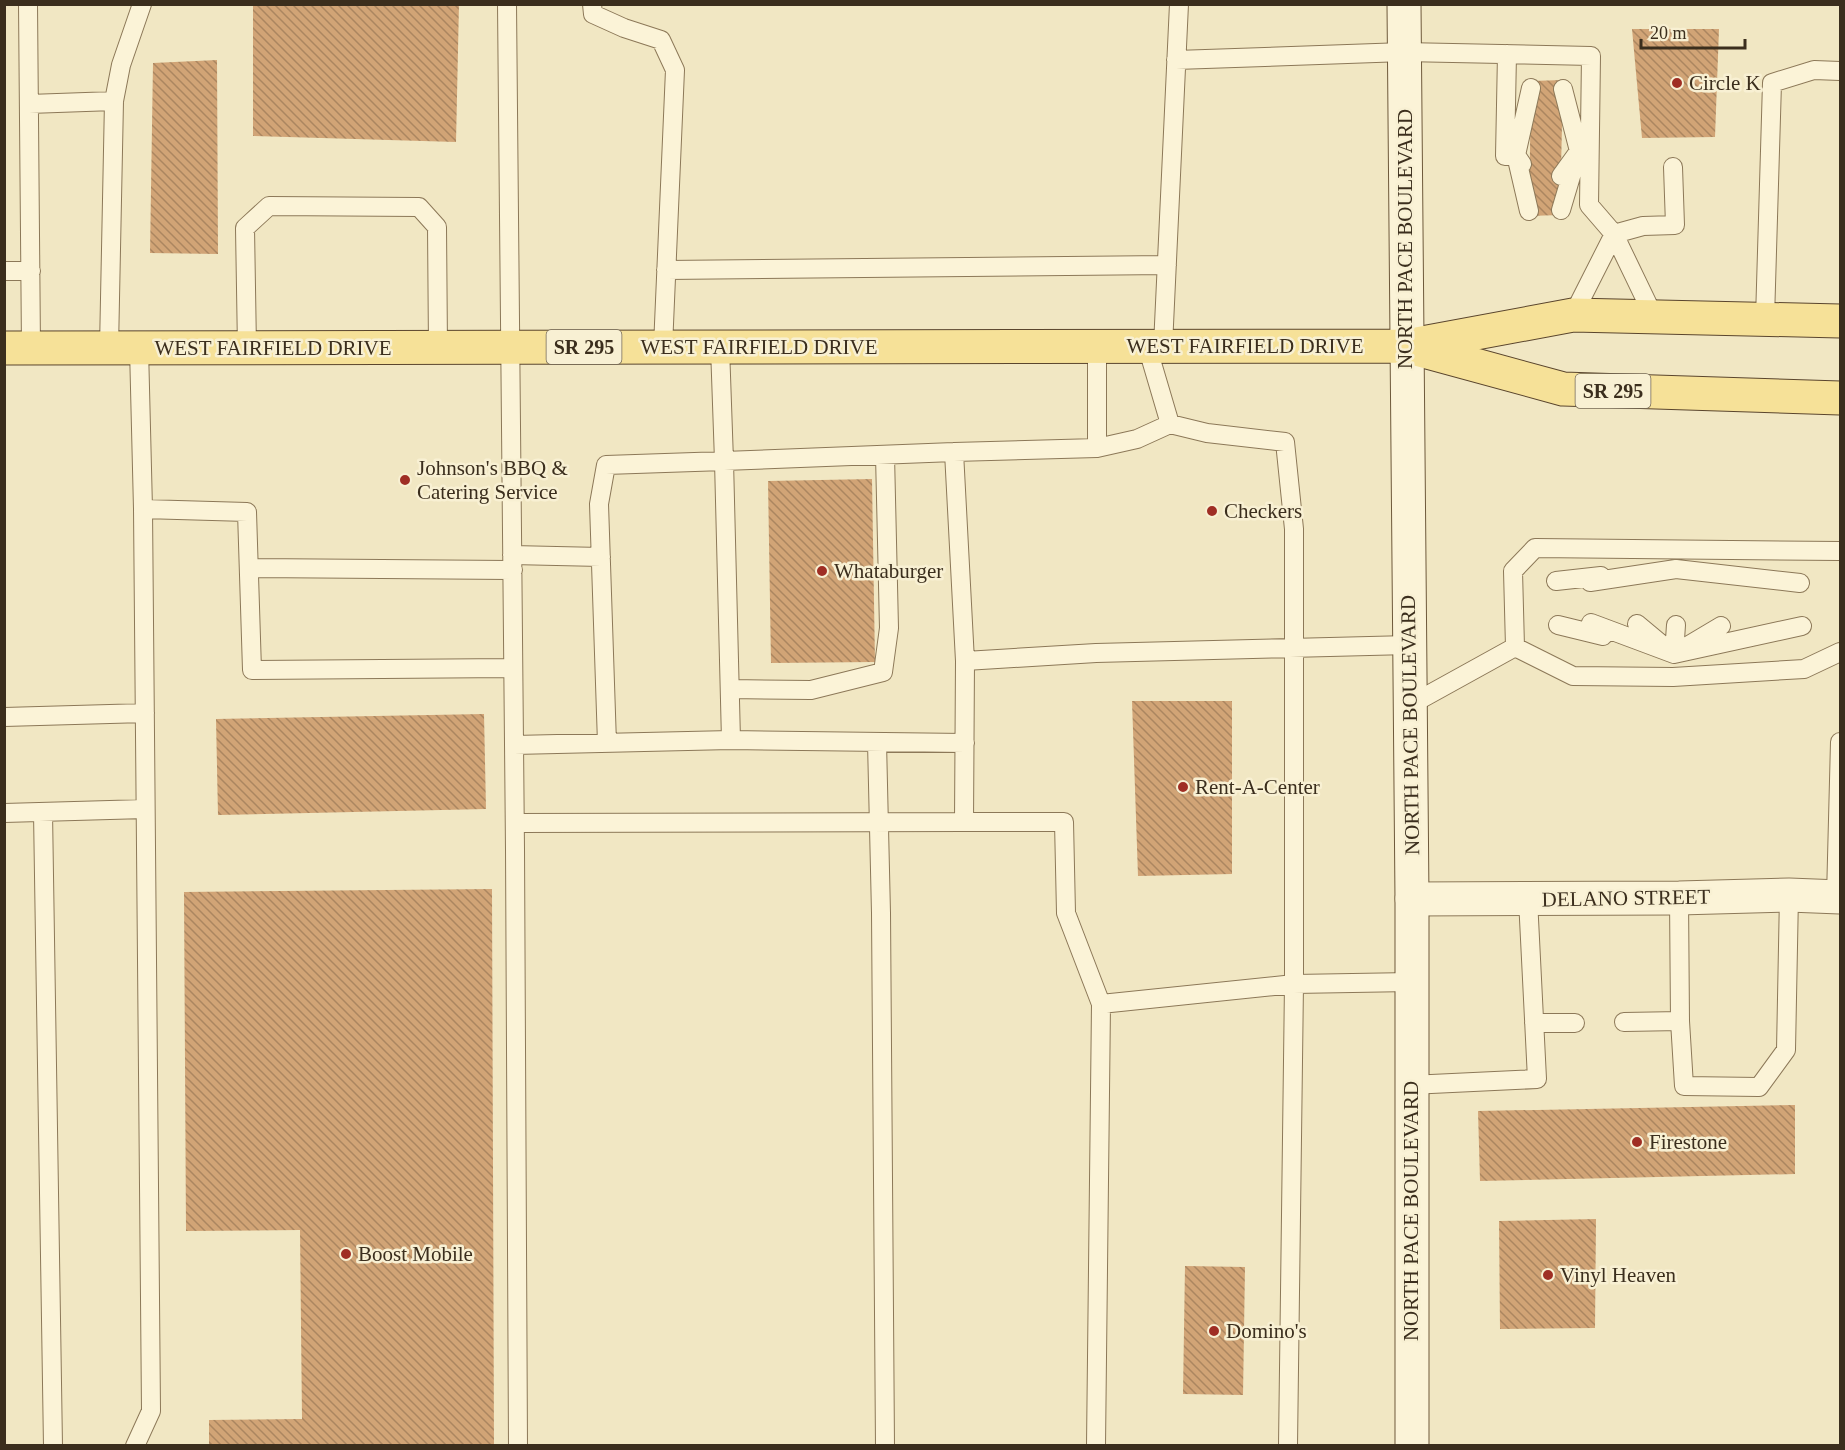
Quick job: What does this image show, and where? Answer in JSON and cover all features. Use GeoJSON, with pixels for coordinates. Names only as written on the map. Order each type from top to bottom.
{"type":"FeatureCollection","features":[{"type":"Feature","properties":{"kind":"main road","name":"NORTH PACE BOULEVARD"},"geometry":{"type":"LineString","coordinates":[[1404,4],[1412,899],[1410,1085],[1412,1446]]}},
{"type":"Feature","properties":{"kind":"main road","name":"WEST FAIRFIELD DRIVE"},"geometry":{"type":"LineString","coordinates":[[18,348],[1406,346],[1573,315],[1840,321]]}},
{"type":"Feature","properties":{"kind":"main road","name":"WEST FAIRFIELD DRIVE"},"geometry":{"type":"LineString","coordinates":[[1406,346],[1563,389],[1836,403]]}},
{"type":"Feature","properties":{"kind":"main road","name":"DELANO STREET"},"geometry":{"type":"LineString","coordinates":[[1412,899],[1679,898],[1789,895],[1838,897]]}},
{"type":"Feature","properties":{"kind":"lane"},"geometry":{"type":"LineString","coordinates":[[18,348],[30,271],[28,4]]}},
{"type":"Feature","properties":{"kind":"lane"},"geometry":{"type":"LineString","coordinates":[[135,1446],[151,1411],[143,509],[124,348],[114,101],[122,65],[142,4]]}},
{"type":"Feature","properties":{"kind":"lane"},"geometry":{"type":"LineString","coordinates":[[507,4],[518,1446]]}},
{"type":"Feature","properties":{"kind":"lane"},"geometry":{"type":"LineString","coordinates":[[592,4],[593,14],[624,28],[661,40],[675,70],[663,347]]}},
{"type":"Feature","properties":{"kind":"lane"},"geometry":{"type":"LineString","coordinates":[[1170,424],[1155,346],[1167,265],[1179,4]]}},
{"type":"Feature","properties":{"kind":"lane"},"geometry":{"type":"LineString","coordinates":[[1176,60],[1404,52],[1591,56],[1585,151],[1589,205],[1614,234],[1654,317]]}},
{"type":"Feature","properties":{"kind":"lane"},"geometry":{"type":"LineString","coordinates":[[1507,54],[1505,156],[1516,155]]}},
{"type":"Feature","properties":{"kind":"lane"},"geometry":{"type":"LineString","coordinates":[[1765,319],[1772,83],[1814,70],[1840,71]]}},
{"type":"Feature","properties":{"kind":"lane"},"geometry":{"type":"LineString","coordinates":[[1529,211],[1516,155],[1531,88]]}},
{"type":"Feature","properties":{"kind":"lane"},"geometry":{"type":"LineString","coordinates":[[1561,210],[1585,151],[1563,89]]}},
{"type":"Feature","properties":{"kind":"lane"},"geometry":{"type":"LineString","coordinates":[[29,104],[114,101]]}},
{"type":"Feature","properties":{"kind":"lane"},"geometry":{"type":"LineString","coordinates":[[1516,155],[1530,126]]}},
{"type":"Feature","properties":{"kind":"lane"},"geometry":{"type":"LineString","coordinates":[[1562,126],[1585,151]]}},
{"type":"Feature","properties":{"kind":"lane"},"geometry":{"type":"LineString","coordinates":[[1561,176],[1585,151]]}},
{"type":"Feature","properties":{"kind":"lane"},"geometry":{"type":"LineString","coordinates":[[1516,155],[1530,175]]}},
{"type":"Feature","properties":{"kind":"lane"},"geometry":{"type":"LineString","coordinates":[[1573,315],[1614,234],[1643,226],[1675,225],[1673,167]]}},
{"type":"Feature","properties":{"kind":"lane"},"geometry":{"type":"LineString","coordinates":[[247,348],[245,228],[269,206],[419,207],[437,227],[438,347]]}},
{"type":"Feature","properties":{"kind":"lane"},"geometry":{"type":"LineString","coordinates":[[666,270],[1167,265]]}},
{"type":"Feature","properties":{"kind":"lane"},"geometry":{"type":"LineString","coordinates":[[4,271],[30,271]]}},
{"type":"Feature","properties":{"kind":"lane"},"geometry":{"type":"LineString","coordinates":[[1096,448],[1097,346]]}},
{"type":"Feature","properties":{"kind":"lane"},"geometry":{"type":"LineString","coordinates":[[720,347],[731,740]]}},
{"type":"Feature","properties":{"kind":"lane"},"geometry":{"type":"LineString","coordinates":[[607,743],[599,504],[606,465],[1096,448],[1137,439],[1170,424],[1207,433],[1285,442],[1294,528],[1294,984],[1288,1446]]}},
{"type":"Feature","properties":{"kind":"lane"},"geometry":{"type":"LineString","coordinates":[[954,452],[965,661],[964,822]]}},
{"type":"Feature","properties":{"kind":"lane"},"geometry":{"type":"LineString","coordinates":[[730,689],[811,690],[883,672],[889,628],[885,455]]}},
{"type":"Feature","properties":{"kind":"lane"},"geometry":{"type":"LineString","coordinates":[[143,509],[247,512],[252,670],[513,668]]}},
{"type":"Feature","properties":{"kind":"lane"},"geometry":{"type":"LineString","coordinates":[[1515,647],[1513,571],[1535,548],[1840,551]]}},
{"type":"Feature","properties":{"kind":"lane"},"geometry":{"type":"LineString","coordinates":[[1676,549],[1676,575]]}},
{"type":"Feature","properties":{"kind":"lane"},"geometry":{"type":"LineString","coordinates":[[249,568],[513,562],[601,557]]}},
{"type":"Feature","properties":{"kind":"lane"},"geometry":{"type":"LineString","coordinates":[[1556,580],[1676,575],[1800,583]]}},
{"type":"Feature","properties":{"kind":"lane"},"geometry":{"type":"LineString","coordinates":[[1590,582],[1676,575],[1764,584]]}},
{"type":"Feature","properties":{"kind":"lane"},"geometry":{"type":"LineString","coordinates":[[1637,582],[1676,575],[1719,583]]}},
{"type":"Feature","properties":{"kind":"lane"},"geometry":{"type":"LineString","coordinates":[[1591,623],[1674,654],[1764,625]]}},
{"type":"Feature","properties":{"kind":"lane"},"geometry":{"type":"LineString","coordinates":[[1636,624],[1674,654]]}},
{"type":"Feature","properties":{"kind":"lane"},"geometry":{"type":"LineString","coordinates":[[1558,625],[1674,654],[1802,626]]}},
{"type":"Feature","properties":{"kind":"lane"},"geometry":{"type":"LineString","coordinates":[[1673,677],[1676,625]]}},
{"type":"Feature","properties":{"kind":"lane"},"geometry":{"type":"LineString","coordinates":[[1674,654],[1721,626]]}},
{"type":"Feature","properties":{"kind":"lane"},"geometry":{"type":"LineString","coordinates":[[965,661],[1096,653],[1409,645]]}},
{"type":"Feature","properties":{"kind":"lane"},"geometry":{"type":"LineString","coordinates":[[1515,647],[1574,676],[1673,677],[1804,669],[1840,652]]}},
{"type":"Feature","properties":{"kind":"lane"},"geometry":{"type":"LineString","coordinates":[[1410,705],[1515,647]]}},
{"type":"Feature","properties":{"kind":"lane"},"geometry":{"type":"LineString","coordinates":[[4,717],[145,713]]}},
{"type":"Feature","properties":{"kind":"lane"},"geometry":{"type":"LineString","coordinates":[[514,745],[731,740],[964,743]]}},
{"type":"Feature","properties":{"kind":"lane"},"geometry":{"type":"LineString","coordinates":[[877,742],[881,913],[885,1446]]}},
{"type":"Feature","properties":{"kind":"lane"},"geometry":{"type":"LineString","coordinates":[[1838,897],[1840,742]]}},
{"type":"Feature","properties":{"kind":"lane"},"geometry":{"type":"LineString","coordinates":[[4,813],[146,809]]}},
{"type":"Feature","properties":{"kind":"lane"},"geometry":{"type":"LineString","coordinates":[[43,812],[53,1446]]}},
{"type":"Feature","properties":{"kind":"lane"},"geometry":{"type":"LineString","coordinates":[[515,823],[1065,822],[1066,913],[1101,1004],[1096,1446]]}},
{"type":"Feature","properties":{"kind":"lane"},"geometry":{"type":"LineString","coordinates":[[1679,898],[1680,1021],[1684,1086],[1759,1087],[1786,1050],[1789,895]]}},
{"type":"Feature","properties":{"kind":"lane"},"geometry":{"type":"LineString","coordinates":[[1410,1085],[1537,1079],[1528,898]]}},
{"type":"Feature","properties":{"kind":"lane"},"geometry":{"type":"LineString","coordinates":[[1101,1004],[1294,984],[1411,982]]}},
{"type":"Feature","properties":{"kind":"lane"},"geometry":{"type":"LineString","coordinates":[[1624,1022],[1680,1021]]}},
{"type":"Feature","properties":{"kind":"lane"},"geometry":{"type":"LineString","coordinates":[[1534,1023],[1575,1023]]}},
{"type":"Feature","properties":{"kind":"building"},"geometry":{"type":"Polygon","coordinates":[[[253,4],[459,4],[456,142],[253,136],[253,4]]]}},
{"type":"Feature","properties":{"kind":"building","name":"Circle K"},"geometry":{"type":"Polygon","coordinates":[[[1632,29],[1719,29],[1715,137],[1642,138],[1632,29]]]}},
{"type":"Feature","properties":{"kind":"building"},"geometry":{"type":"Polygon","coordinates":[[[217,60],[218,254],[150,253],[153,63],[217,60]]]}},
{"type":"Feature","properties":{"kind":"building"},"geometry":{"type":"Polygon","coordinates":[[[1563,80],[1560,215],[1529,216],[1531,81],[1563,80]]]}},
{"type":"Feature","properties":{"kind":"building","name":"Whataburger"},"geometry":{"type":"Polygon","coordinates":[[[872,479],[875,662],[771,663],[768,481],[872,479]]]}},
{"type":"Feature","properties":{"kind":"building","name":"Rent-A-Center"},"geometry":{"type":"Polygon","coordinates":[[[1132,701],[1232,701],[1232,874],[1138,876],[1132,701]]]}},
{"type":"Feature","properties":{"kind":"building"},"geometry":{"type":"Polygon","coordinates":[[[484,714],[486,809],[218,815],[216,719],[484,714]]]}},
{"type":"Feature","properties":{"kind":"building"},"geometry":{"type":"Polygon","coordinates":[[[492,889],[494,1446],[209,1446],[209,1420],[302,1419],[300,1230],[186,1231],[184,892],[492,889]]]}},
{"type":"Feature","properties":{"kind":"building","name":"Firestone"},"geometry":{"type":"Polygon","coordinates":[[[1795,1105],[1795,1174],[1480,1181],[1478,1111],[1795,1105]]]}},
{"type":"Feature","properties":{"kind":"building","name":"Vinyl Heaven"},"geometry":{"type":"Polygon","coordinates":[[[1596,1219],[1595,1328],[1500,1329],[1499,1221],[1596,1219]]]}},
{"type":"Feature","properties":{"kind":"building","name":"Domino's"},"geometry":{"type":"Polygon","coordinates":[[[1185,1266],[1245,1267],[1243,1395],[1183,1394],[1185,1266]]]}},
{"type":"Feature","properties":{"kind":"place","name":"Circle K"},"geometry":{"type":"Point","coordinates":[1677,83]}},
{"type":"Feature","properties":{"kind":"place","name":"Johnson's BBQ & Catering Service"},"geometry":{"type":"Point","coordinates":[405,480]}},
{"type":"Feature","properties":{"kind":"place","name":"Checkers"},"geometry":{"type":"Point","coordinates":[1212,511]}},
{"type":"Feature","properties":{"kind":"place","name":"Whataburger"},"geometry":{"type":"Point","coordinates":[822,571]}},
{"type":"Feature","properties":{"kind":"place","name":"Rent-A-Center"},"geometry":{"type":"Point","coordinates":[1183,787]}},
{"type":"Feature","properties":{"kind":"place","name":"Firestone"},"geometry":{"type":"Point","coordinates":[1637,1142]}},
{"type":"Feature","properties":{"kind":"place","name":"Boost Mobile"},"geometry":{"type":"Point","coordinates":[346,1254]}},
{"type":"Feature","properties":{"kind":"place","name":"Vinyl Heaven"},"geometry":{"type":"Point","coordinates":[1548,1275]}},
{"type":"Feature","properties":{"kind":"place","name":"Domino's"},"geometry":{"type":"Point","coordinates":[1214,1331]}}]}
